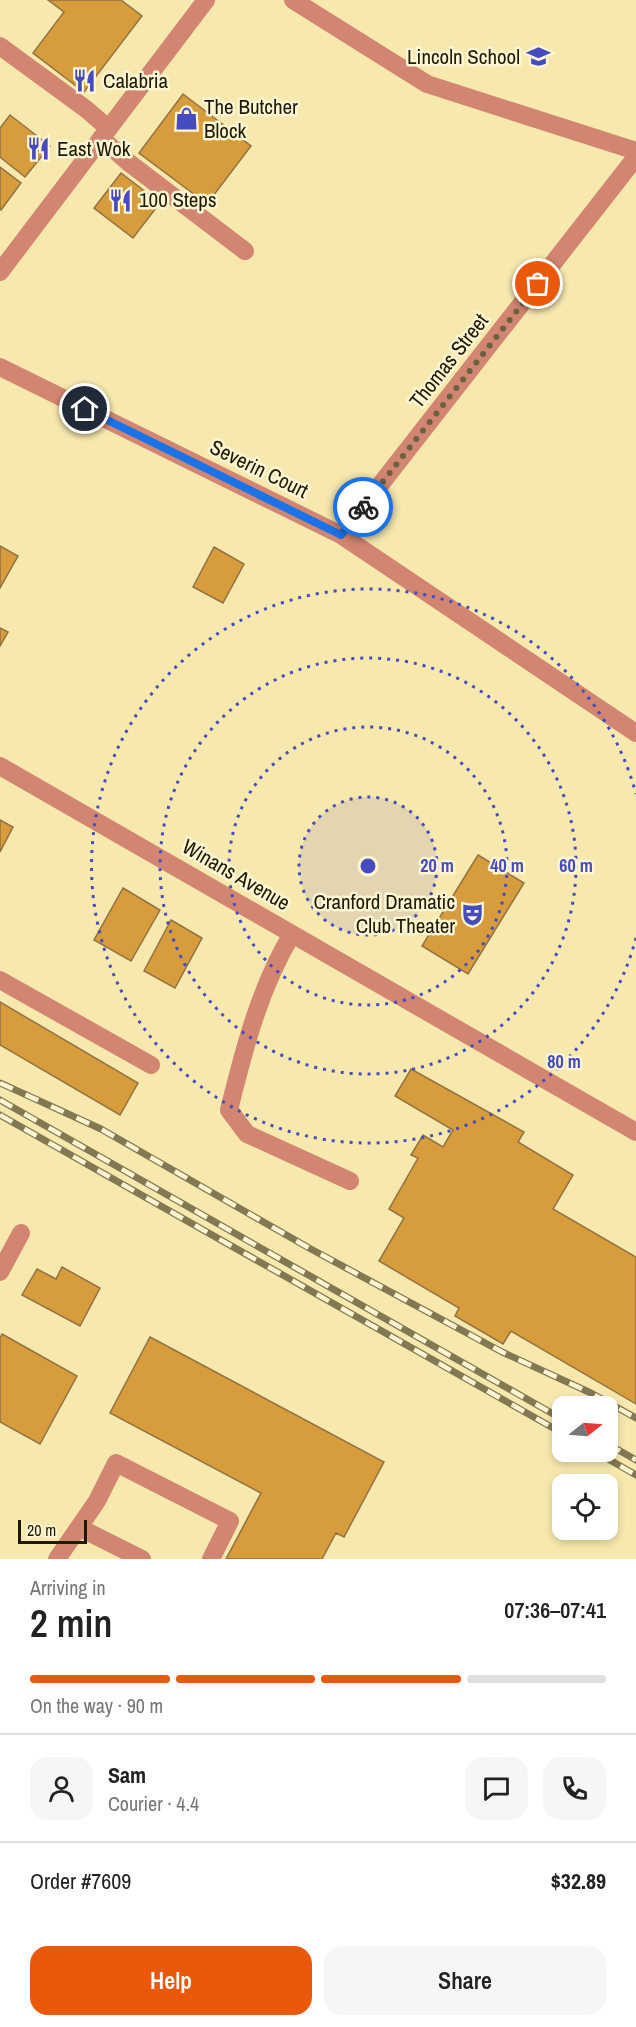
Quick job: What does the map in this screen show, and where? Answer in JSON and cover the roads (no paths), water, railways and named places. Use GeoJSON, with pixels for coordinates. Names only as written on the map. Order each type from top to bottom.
{"type":"FeatureCollection","features":[{"type":"Feature","properties":{"kind":"street"},"geometry":{"type":"LineString","coordinates":[[0,272],[206,0]]}},
{"type":"Feature","properties":{"kind":"street"},"geometry":{"type":"LineString","coordinates":[[293,0],[427,84],[636,151]]}},
{"type":"Feature","properties":{"kind":"street"},"geometry":{"type":"LineString","coordinates":[[0,46],[86,109],[128,162],[245,251]]}},
{"type":"Feature","properties":{"kind":"street","name":"Thomas Street"},"geometry":{"type":"LineString","coordinates":[[341,535],[636,157]]}},
{"type":"Feature","properties":{"kind":"street","name":"Severin Court"},"geometry":{"type":"LineString","coordinates":[[0,367],[341,535],[636,733]]}},
{"type":"Feature","properties":{"kind":"street","name":"Winans Avenue"},"geometry":{"type":"LineString","coordinates":[[0,766],[636,1132]]}},
{"type":"Feature","properties":{"kind":"street"},"geometry":{"type":"LineString","coordinates":[[292,934],[278,957],[247,1040],[229,1110],[248,1134],[350,1181]]}},
{"type":"Feature","properties":{"kind":"street"},"geometry":{"type":"LineString","coordinates":[[0,980],[151,1065]]}},
{"type":"Feature","properties":{"kind":"street"},"geometry":{"type":"LineString","coordinates":[[0,1272],[21,1233]]}},
{"type":"Feature","properties":{"kind":"street"},"geometry":{"type":"LineString","coordinates":[[57,1559],[97,1501],[116,1463],[230,1521],[210,1559]]}},
{"type":"Feature","properties":{"kind":"street"},"geometry":{"type":"LineString","coordinates":[[80,1528],[142,1559]]}},
{"type":"Feature","properties":{"kind":"railway"},"geometry":{"type":"LineString","coordinates":[[0,1083],[101,1129],[309,1248],[502,1352],[591,1393],[636,1418]]}},
{"type":"Feature","properties":{"kind":"railway"},"geometry":{"type":"LineString","coordinates":[[0,1100],[552,1413]]}},
{"type":"Feature","properties":{"kind":"railway"},"geometry":{"type":"LineString","coordinates":[[0,1115],[552,1427]]}},
{"type":"Feature","properties":{"kind":"railway"},"geometry":{"type":"LineString","coordinates":[[618,1450],[636,1460]]}},
{"type":"Feature","properties":{"kind":"railway"},"geometry":{"type":"LineString","coordinates":[[613,1462],[636,1475]]}},
{"type":"Feature","properties":{"kind":"place","name":"Lincoln School"},"geometry":{"type":"Point","coordinates":[538,57]}},
{"type":"Feature","properties":{"kind":"place","name":"Calabria"},"geometry":{"type":"Point","coordinates":[85,81]}},
{"type":"Feature","properties":{"kind":"place","name":"The Butcher Block"},"geometry":{"type":"Point","coordinates":[186,119]}},
{"type":"Feature","properties":{"kind":"place","name":"East Wok"},"geometry":{"type":"Point","coordinates":[39,149]}},
{"type":"Feature","properties":{"kind":"place","name":"100 Steps"},"geometry":{"type":"Point","coordinates":[121,200]}},
{"type":"Feature","properties":{"kind":"place","name":"Cranford Dramatic Club Theater"},"geometry":{"type":"Point","coordinates":[473,914]}}]}
